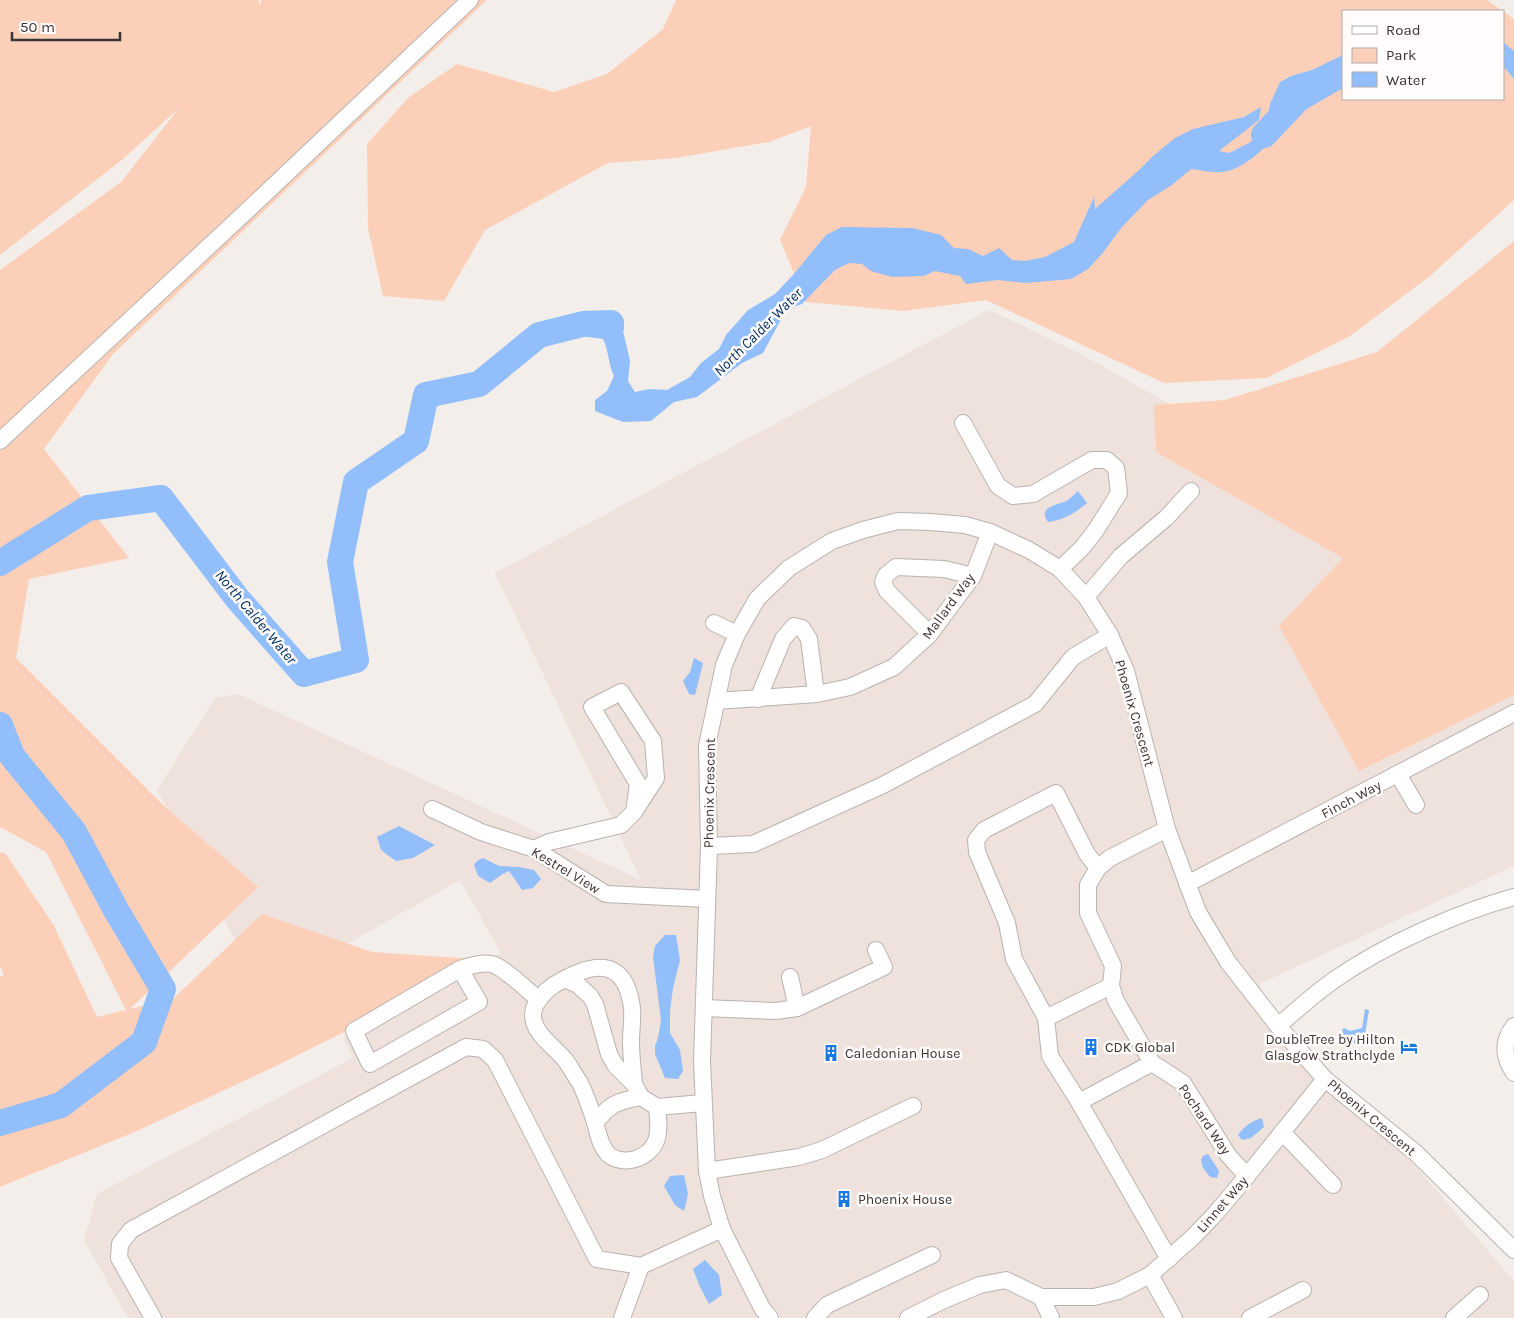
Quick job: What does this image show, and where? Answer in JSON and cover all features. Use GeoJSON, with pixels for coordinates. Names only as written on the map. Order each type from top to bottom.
{"type":"FeatureCollection","features":[{"type":"Feature","properties":{"kind":"street"},"geometry":{"type":"LineString","coordinates":[[0,440],[470,0]]}},
{"type":"Feature","properties":{"kind":"street"},"geometry":{"type":"LineString","coordinates":[[963,423],[998,486],[1013,496],[1033,494],[1092,460],[1107,460],[1116,468],[1119,493],[1096,530],[1082,548],[1060,569]]}},
{"type":"Feature","properties":{"kind":"street"},"geometry":{"type":"LineString","coordinates":[[1086,597],[1121,556],[1166,518],[1191,491]]}},
{"type":"Feature","properties":{"kind":"street","name":"Phoenix Crescent"},"geometry":{"type":"LineString","coordinates":[[770,1318],[762,1308],[722,1229],[707,1171],[702,1061],[709,846],[707,746],[724,665],[736,634],[757,600],[789,568],[832,541],[863,530],[898,521],[964,525],[990,532],[1029,550],[1060,569],[1086,597],[1110,635],[1126,671],[1167,829],[1198,912],[1228,962],[1278,1026],[1325,1078],[1416,1153],[1511,1239]]}},
{"type":"Feature","properties":{"kind":"street","name":"Mallard Way"},"geometry":{"type":"LineString","coordinates":[[716,701],[816,694],[850,687],[894,666],[930,634],[972,576],[990,532]]}},
{"type":"Feature","properties":{"kind":"street"},"geometry":{"type":"LineString","coordinates":[[930,634],[887,591],[883,582],[886,575],[896,567],[944,568],[972,576]]}},
{"type":"Feature","properties":{"kind":"street"},"geometry":{"type":"LineString","coordinates":[[714,623],[736,634]]}},
{"type":"Feature","properties":{"kind":"street"},"geometry":{"type":"LineString","coordinates":[[758,699],[783,639],[794,626],[802,628],[809,639],[816,694]]}},
{"type":"Feature","properties":{"kind":"street"},"geometry":{"type":"LineString","coordinates":[[709,846],[753,844],[883,785],[1034,704],[1073,657],[1110,635]]}},
{"type":"Feature","properties":{"kind":"street"},"geometry":{"type":"LineString","coordinates":[[534,849],[549,842],[621,825],[634,812],[656,778],[653,741],[621,692],[592,707],[638,784],[634,812]]}},
{"type":"Feature","properties":{"kind":"street","name":"Finch Way"},"geometry":{"type":"LineString","coordinates":[[1187,884],[1514,713]]}},
{"type":"Feature","properties":{"kind":"street"},"geometry":{"type":"LineString","coordinates":[[1398,774],[1416,805]]}},
{"type":"Feature","properties":{"kind":"street"},"geometry":{"type":"LineString","coordinates":[[1167,829],[1110,858],[1098,868],[1087,854],[1056,793],[984,830],[976,840],[977,852],[1007,923],[1014,959],[1046,1018],[1050,1056],[1079,1102],[1169,1260]]}},
{"type":"Feature","properties":{"kind":"street","name":"Kestrel View"},"geometry":{"type":"LineString","coordinates":[[432,810],[480,832],[534,849],[606,894],[707,899]]}},
{"type":"Feature","properties":{"kind":"street","name":"Pochard Way"},"geometry":{"type":"LineString","coordinates":[[1098,868],[1088,886],[1088,913],[1113,966],[1111,986],[1116,1001],[1152,1063],[1183,1083],[1228,1155],[1247,1176]]}},
{"type":"Feature","properties":{"kind":"street"},"geometry":{"type":"LineString","coordinates":[[1278,1026],[1337,978],[1380,952],[1442,922],[1514,898]]}},
{"type":"Feature","properties":{"kind":"street"},"geometry":{"type":"LineString","coordinates":[[704,1008],[776,1011],[797,1008],[884,967],[876,950]]}},
{"type":"Feature","properties":{"kind":"street"},"geometry":{"type":"LineString","coordinates":[[460,968],[479,1002],[370,1064],[354,1031],[460,968],[479,964],[493,964],[539,1000]]}},
{"type":"Feature","properties":{"kind":"street"},"geometry":{"type":"LineString","coordinates":[[565,979],[578,985],[595,1004],[609,1054],[615,1065],[637,1091],[656,1107],[658,1127],[656,1140],[652,1148],[642,1157],[628,1160],[618,1159],[608,1154],[599,1138],[581,1086],[566,1061],[536,1028],[533,1015],[539,1000],[549,989],[565,979],[597,966],[605,967],[614,972],[626,986],[632,1009],[631,1042],[637,1091]]}},
{"type":"Feature","properties":{"kind":"street"},"geometry":{"type":"LineString","coordinates":[[790,977],[797,1008]]}},
{"type":"Feature","properties":{"kind":"street"},"geometry":{"type":"LineString","coordinates":[[1046,1018],[1111,986]]}},
{"type":"Feature","properties":{"kind":"street"},"geometry":{"type":"LineString","coordinates":[[1514,1026],[1507,1035],[1504,1050],[1508,1063],[1514,1072]]}},
{"type":"Feature","properties":{"kind":"street"},"geometry":{"type":"LineString","coordinates":[[153,1318],[119,1258],[120,1244],[131,1230],[466,1047],[483,1049],[495,1060],[597,1258],[642,1266],[722,1229]]}},
{"type":"Feature","properties":{"kind":"street"},"geometry":{"type":"LineString","coordinates":[[1079,1102],[1152,1063]]}},
{"type":"Feature","properties":{"kind":"street","name":"Linnet Way"},"geometry":{"type":"LineString","coordinates":[[1041,1297],[1094,1297],[1118,1291],[1150,1275],[1169,1260],[1210,1219],[1325,1078]]}},
{"type":"Feature","properties":{"kind":"street"},"geometry":{"type":"LineString","coordinates":[[595,1123],[613,1104],[637,1091]]}},
{"type":"Feature","properties":{"kind":"street"},"geometry":{"type":"LineString","coordinates":[[656,1107],[703,1103]]}},
{"type":"Feature","properties":{"kind":"street"},"geometry":{"type":"LineString","coordinates":[[707,1171],[798,1158],[822,1150],[913,1106]]}},
{"type":"Feature","properties":{"kind":"street"},"geometry":{"type":"LineString","coordinates":[[1282,1132],[1333,1185]]}},
{"type":"Feature","properties":{"kind":"street"},"geometry":{"type":"LineString","coordinates":[[816,1318],[827,1305],[932,1255]]}},
{"type":"Feature","properties":{"kind":"street"},"geometry":{"type":"LineString","coordinates":[[622,1318],[642,1266]]}},
{"type":"Feature","properties":{"kind":"street"},"geometry":{"type":"LineString","coordinates":[[1150,1275],[1174,1318]]}},
{"type":"Feature","properties":{"kind":"street"},"geometry":{"type":"LineString","coordinates":[[908,1318],[980,1285],[1006,1280],[1041,1297],[1051,1318]]}},
{"type":"Feature","properties":{"kind":"street"},"geometry":{"type":"LineString","coordinates":[[1250,1318],[1303,1290]]}},
{"type":"Feature","properties":{"kind":"street"},"geometry":{"type":"LineString","coordinates":[[1454,1318],[1480,1295]]}},
{"type":"Feature","properties":{"kind":"street"},"geometry":{"type":"LineString","coordinates":[[938,1318],[944,1300]]}},
{"type":"Feature","properties":{"kind":"shaded area"},"geometry":{"type":"Polygon","coordinates":[[[989,310],[1079,353],[1187,414],[1514,540],[1514,866],[1259,984],[1303,1067],[1371,1114],[1514,1281],[1514,1318],[128,1318],[84,1240],[97,1194],[353,1058],[343,1038],[501,953],[460,880],[262,992],[157,790],[215,698],[238,694],[641,880],[495,573],[989,310]]]}},
{"type":"Feature","properties":{"kind":"green space"},"geometry":{"type":"Polygon","coordinates":[[[0,0],[258,0],[260,6],[261,0],[487,0],[113,354],[44,449],[129,558],[29,579],[16,658],[164,806],[258,887],[130,1009],[174,998],[262,914],[372,952],[489,960],[276,1066],[137,1131],[0,1187],[0,977],[4,975],[0,966],[0,852],[5,853],[53,924],[97,1017],[126,1010],[46,852],[0,827],[0,270],[121,182],[179,108],[123,159],[0,255],[0,0]]]}},
{"type":"Feature","properties":{"kind":"green space"},"geometry":{"type":"Polygon","coordinates":[[[676,0],[1487,0],[1502,10],[1342,10],[1342,100],[1504,100],[1504,12],[1514,19],[1514,200],[1430,276],[1350,336],[1266,378],[1164,383],[986,300],[904,311],[806,302],[780,240],[806,187],[811,126],[769,142],[676,158],[608,163],[485,230],[444,301],[383,296],[368,228],[367,144],[408,98],[457,64],[554,92],[607,74],[663,29],[676,0]]]}},
{"type":"Feature","properties":{"kind":"green space"},"geometry":{"type":"Polygon","coordinates":[[[1514,241],[1514,695],[1359,771],[1279,626],[1343,558],[1156,452],[1154,405],[1225,400],[1377,352],[1514,241]]]}},
{"type":"Feature","properties":{"kind":"water"},"geometry":{"type":"Polygon","coordinates":[[[1504,43],[1514,51],[1514,79],[1504,67],[1504,43]]]}},
{"type":"Feature","properties":{"kind":"water"},"geometry":{"type":"Polygon","coordinates":[[[1342,55],[1342,80],[1320,83],[1305,90],[1293,99],[1289,105],[1285,122],[1273,139],[1257,154],[1239,167],[1230,170],[1213,172],[1191,169],[1172,185],[1148,200],[1122,227],[1088,269],[1071,279],[1026,283],[998,280],[966,284],[960,276],[935,271],[924,276],[892,277],[871,271],[862,264],[849,263],[835,270],[802,304],[786,310],[763,353],[742,363],[697,397],[674,402],[651,421],[623,422],[595,411],[595,400],[607,391],[614,376],[603,339],[588,337],[578,321],[590,314],[613,311],[624,335],[630,361],[628,381],[635,392],[649,389],[667,390],[690,377],[701,363],[719,349],[726,335],[748,310],[775,294],[826,235],[842,227],[912,228],[941,235],[954,248],[968,249],[983,256],[999,248],[1012,260],[1025,261],[1045,257],[1074,242],[1094,197],[1095,209],[1175,138],[1193,129],[1244,117],[1261,107],[1259,120],[1219,151],[1229,153],[1249,143],[1265,129],[1270,104],[1280,82],[1291,76],[1312,70],[1342,55]]]}},
{"type":"Feature","properties":{"kind":"water"},"geometry":{"type":"Polygon","coordinates":[[[1078,491],[1087,503],[1069,516],[1048,522],[1045,517],[1047,509],[1068,500],[1078,491]]]}},
{"type":"Feature","properties":{"kind":"water"},"geometry":{"type":"Polygon","coordinates":[[[694,658],[703,663],[695,695],[689,694],[683,681],[690,672],[694,658]]]}},
{"type":"Feature","properties":{"kind":"water"},"geometry":{"type":"Polygon","coordinates":[[[399,826],[435,845],[413,858],[396,861],[381,850],[377,837],[399,826]]]}},
{"type":"Feature","properties":{"kind":"water"},"geometry":{"type":"Polygon","coordinates":[[[483,858],[499,866],[534,870],[541,879],[533,888],[522,890],[509,871],[490,883],[478,876],[474,865],[483,858]]]}},
{"type":"Feature","properties":{"kind":"water"},"geometry":{"type":"Polygon","coordinates":[[[665,935],[676,935],[680,960],[670,1011],[670,1033],[680,1050],[683,1071],[678,1079],[665,1078],[655,1054],[661,1020],[653,957],[655,946],[665,935]]]}},
{"type":"Feature","properties":{"kind":"water"},"geometry":{"type":"Polygon","coordinates":[[[1365,1009],[1369,1010],[1363,1047],[1345,1039],[1342,1030],[1344,1028],[1350,1031],[1362,1028],[1365,1009]]]}},
{"type":"Feature","properties":{"kind":"water"},"geometry":{"type":"Polygon","coordinates":[[[1262,1118],[1264,1127],[1251,1138],[1242,1140],[1238,1135],[1243,1129],[1252,1122],[1262,1118]]]}},
{"type":"Feature","properties":{"kind":"water"},"geometry":{"type":"Polygon","coordinates":[[[1208,1154],[1219,1171],[1217,1178],[1210,1177],[1203,1168],[1201,1160],[1203,1156],[1208,1154]]]}},
{"type":"Feature","properties":{"kind":"water"},"geometry":{"type":"Polygon","coordinates":[[[684,1175],[688,1194],[684,1211],[675,1205],[664,1186],[670,1176],[684,1175]]]}},
{"type":"Feature","properties":{"kind":"water"},"geometry":{"type":"Polygon","coordinates":[[[705,1260],[719,1275],[722,1295],[709,1304],[693,1269],[705,1260]]]}},
{"type":"Feature","properties":{"kind":"waterway","name":"North Calder Water"},"geometry":{"type":"LineString","coordinates":[[1264,135],[1298,99],[1342,74]]}},
{"type":"Feature","properties":{"kind":"waterway","name":"North Calder Water"},"geometry":{"type":"LineString","coordinates":[[0,563],[88,508],[161,498],[237,598],[304,674],[356,660],[340,562],[356,482],[416,441],[426,395],[479,384],[539,335],[583,324],[611,323],[611,328]]}},
{"type":"Feature","properties":{"kind":"waterway","name":"North Calder Water"},"geometry":{"type":"LineString","coordinates":[[0,725],[12,756],[74,832],[116,910],[163,989],[144,1042],[61,1105],[0,1123]]}},
{"type":"Feature","properties":{"kind":"place","name":"CDK Global"},"geometry":{"type":"Point","coordinates":[1091,1047]}},
{"type":"Feature","properties":{"kind":"place","name":"DoubleTree by Hilton Glasgow Strathclyde"},"geometry":{"type":"Point","coordinates":[1409,1047]}},
{"type":"Feature","properties":{"kind":"place","name":"Caledonian House"},"geometry":{"type":"Point","coordinates":[831,1053]}},
{"type":"Feature","properties":{"kind":"place","name":"Phoenix House"},"geometry":{"type":"Point","coordinates":[844,1199]}}]}
